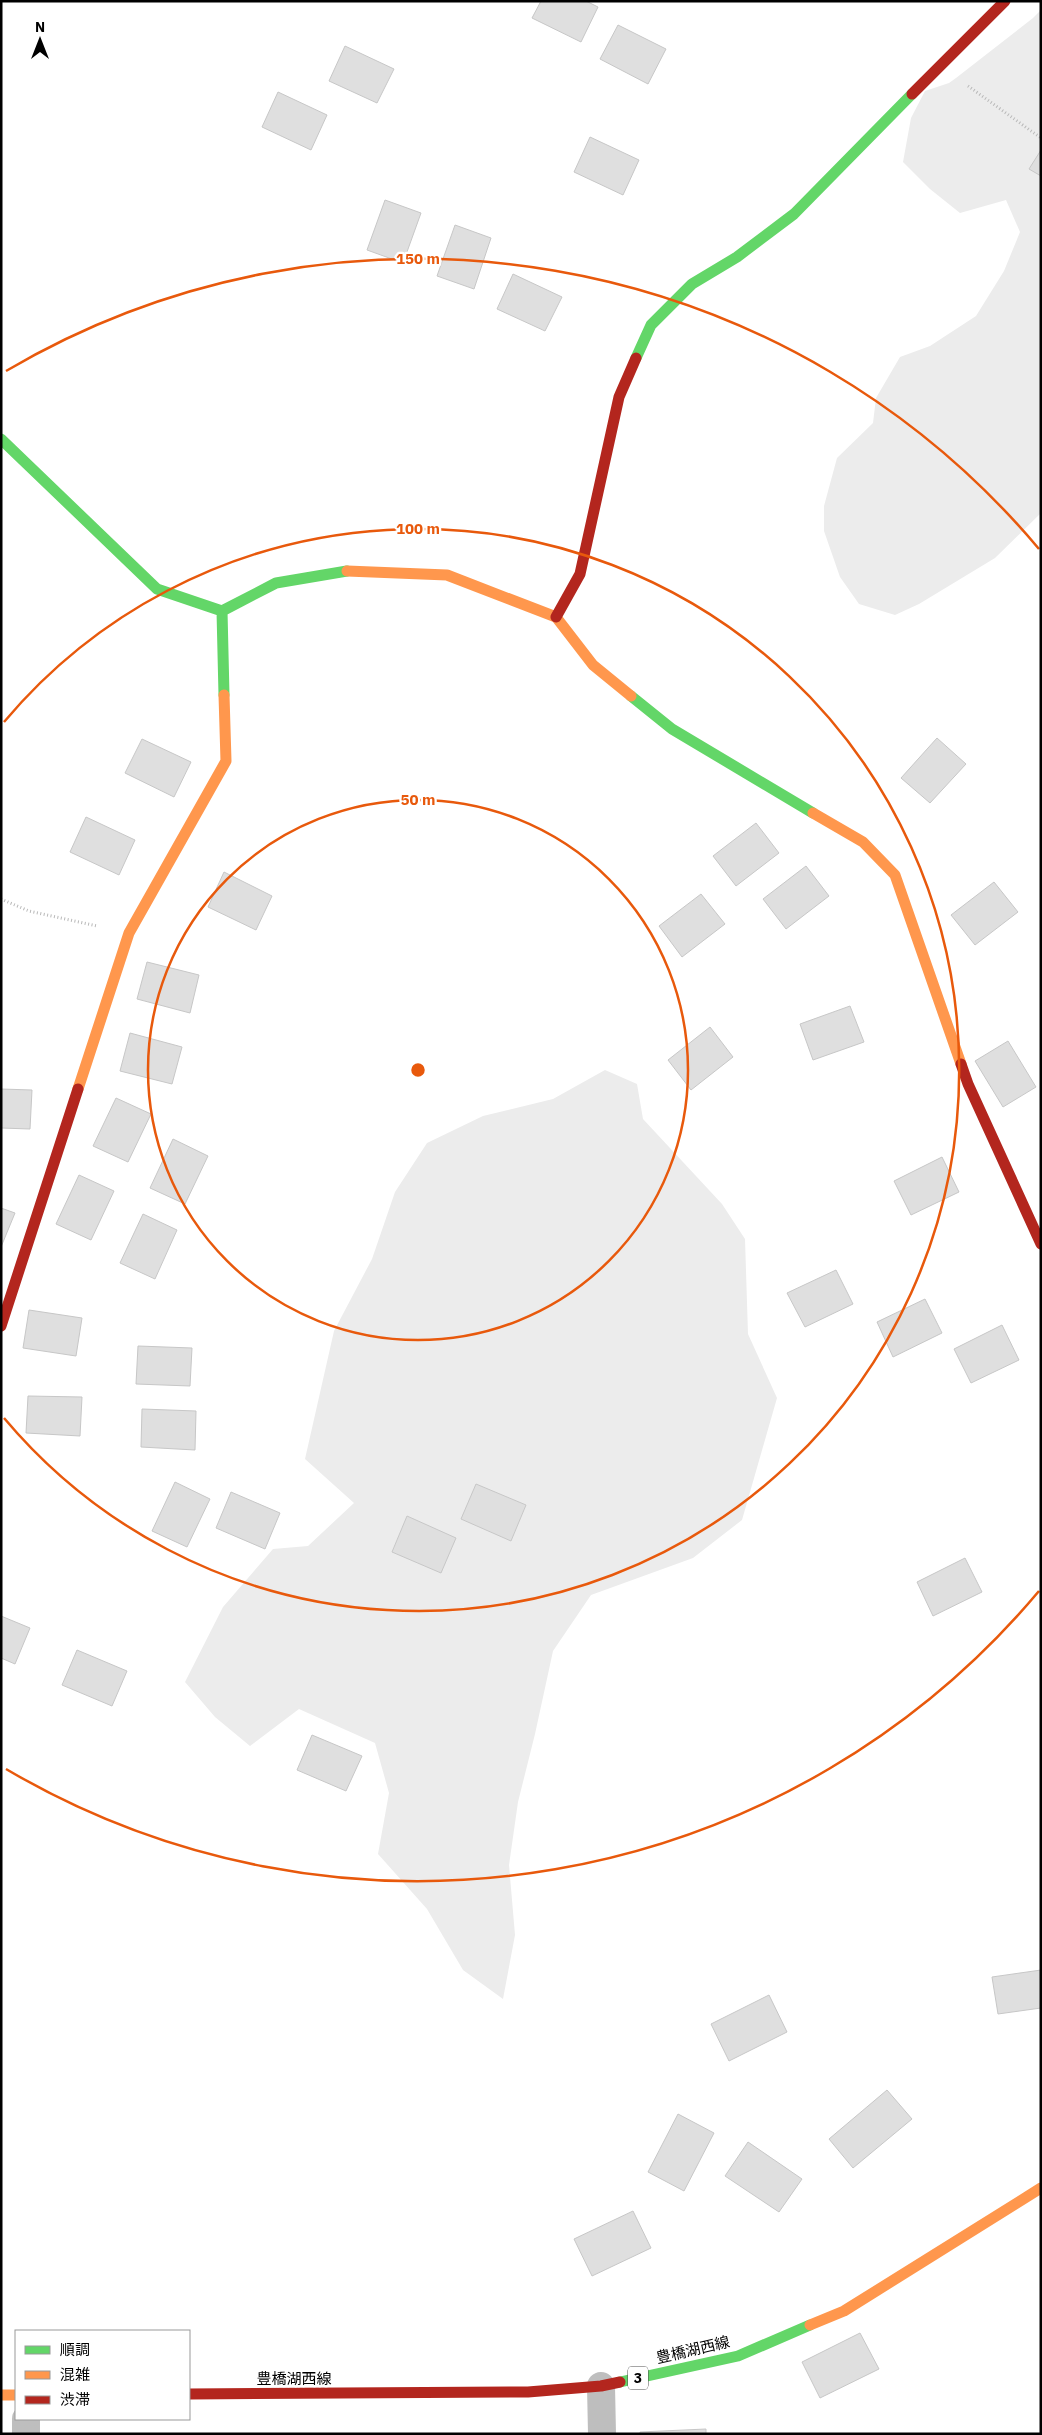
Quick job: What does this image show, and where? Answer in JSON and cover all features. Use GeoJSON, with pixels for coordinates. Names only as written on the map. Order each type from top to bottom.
{"type":"FeatureCollection","features":[{"type":"Feature","properties":{"kind":"street"},"geometry":{"type":"LineString","coordinates":[[556,617],[580,574],[619,397],[651,325],[692,284],[737,257],[794,214],[926,78],[951,57],[1005,1]]}},
{"type":"Feature","properties":{"kind":"street"},"geometry":{"type":"LineString","coordinates":[[1,439],[157,589],[222,611],[276,583],[342,571],[447,575],[556,617],[593,665],[672,729],[863,842],[895,875],[968,1084],[1041,1244]]}},
{"type":"Feature","properties":{"kind":"street"},"geometry":{"type":"LineString","coordinates":[[1,1326],[129,933],[226,761],[222,611]]}},
{"type":"Feature","properties":{"kind":"street","name":"豊橋湖西線"},"geometry":{"type":"LineString","coordinates":[[190,2394],[528,2392],[601,2386],[738,2356],[844,2311],[1041,2188]]}},
{"type":"Feature","properties":{"kind":"street"},"geometry":{"type":"LineString","coordinates":[[601,2386],[602,2434]]}},
{"type":"Feature","properties":{"kind":"street"},"geometry":{"type":"LineString","coordinates":[[1,2395],[15,2395]]}},
{"type":"Feature","properties":{"kind":"street"},"geometry":{"type":"LineString","coordinates":[[26,2420],[26,2434]]}},
{"type":"Feature","properties":{"kind":"path"},"geometry":{"type":"LineString","coordinates":[[964,84],[1041,138]]}},
{"type":"Feature","properties":{"kind":"path"},"geometry":{"type":"LineString","coordinates":[[1,900],[29,911],[129,933]]}},
{"type":"Feature","properties":{"kind":"shaded area"},"geometry":{"type":"Polygon","coordinates":[[[1041,10],[1041,513],[995,558],[919,604],[895,615],[859,604],[840,577],[824,531],[824,506],[837,458],[873,423],[876,398],[900,357],[930,346],[976,316],[1004,271],[1020,232],[1006,200],[960,213],[930,189],[903,162],[911,118],[925,91],[949,83],[1041,10]]]}},
{"type":"Feature","properties":{"kind":"shaded area"},"geometry":{"type":"Polygon","coordinates":[[[605,1070],[637,1084],[643,1119],[722,1204],[745,1239],[748,1334],[777,1398],[742,1520],[693,1558],[591,1595],[553,1651],[518,1802],[509,1865],[515,1935],[503,1999],[463,1970],[427,1909],[378,1854],[389,1793],[375,1743],[299,1709],[250,1746],[215,1717],[185,1682],[223,1607],[273,1549],[308,1546],[354,1503],[305,1459],[334,1331],[372,1259],[395,1192],[427,1143],[483,1116],[553,1099],[605,1070]]]}},
{"type":"Feature","properties":{"kind":"building"},"geometry":{"type":"Polygon","coordinates":[[[541,1],[586,1],[598,7],[581,42],[532,18],[541,1]]]}},
{"type":"Feature","properties":{"kind":"building"},"geometry":{"type":"Polygon","coordinates":[[[618,25],[666,49],[648,84],[600,59],[618,25]]]}},
{"type":"Feature","properties":{"kind":"building"},"geometry":{"type":"Polygon","coordinates":[[[345,46],[394,69],[377,103],[329,81],[345,46]]]}},
{"type":"Feature","properties":{"kind":"building"},"geometry":{"type":"Polygon","coordinates":[[[278,92],[327,115],[311,150],[262,127],[278,92]]]}},
{"type":"Feature","properties":{"kind":"building"},"geometry":{"type":"Polygon","coordinates":[[[590,137],[639,160],[623,195],[574,172],[590,137]]]}},
{"type":"Feature","properties":{"kind":"building"},"geometry":{"type":"Polygon","coordinates":[[[1041,150],[1041,176],[1029,169],[1041,150]]]}},
{"type":"Feature","properties":{"kind":"building"},"geometry":{"type":"Polygon","coordinates":[[[385,200],[421,213],[403,263],[367,250],[385,200]]]}},
{"type":"Feature","properties":{"kind":"building"},"geometry":{"type":"Polygon","coordinates":[[[455,225],[491,238],[474,289],[437,276],[455,225]]]}},
{"type":"Feature","properties":{"kind":"building"},"geometry":{"type":"Polygon","coordinates":[[[513,274],[562,297],[545,331],[497,309],[513,274]]]}},
{"type":"Feature","properties":{"kind":"building"},"geometry":{"type":"Polygon","coordinates":[[[937,738],[966,764],[930,803],[901,778],[937,738]]]}},
{"type":"Feature","properties":{"kind":"building"},"geometry":{"type":"Polygon","coordinates":[[[142,739],[191,762],[174,797],[125,773],[142,739]]]}},
{"type":"Feature","properties":{"kind":"building"},"geometry":{"type":"Polygon","coordinates":[[[86,817],[135,840],[119,875],[70,852],[86,817]]]}},
{"type":"Feature","properties":{"kind":"building"},"geometry":{"type":"Polygon","coordinates":[[[756,823],[779,853],[736,886],[713,856],[756,823]]]}},
{"type":"Feature","properties":{"kind":"building"},"geometry":{"type":"Polygon","coordinates":[[[806,866],[829,896],[786,929],[763,899],[806,866]]]}},
{"type":"Feature","properties":{"kind":"building"},"geometry":{"type":"Polygon","coordinates":[[[224,872],[272,896],[256,930],[208,907],[224,872]]]}},
{"type":"Feature","properties":{"kind":"building"},"geometry":{"type":"Polygon","coordinates":[[[994,882],[1018,912],[975,945],[951,915],[994,882]]]}},
{"type":"Feature","properties":{"kind":"building"},"geometry":{"type":"Polygon","coordinates":[[[701,894],[725,924],[682,957],[659,926],[701,894]]]}},
{"type":"Feature","properties":{"kind":"building"},"geometry":{"type":"Polygon","coordinates":[[[147,962],[199,975],[190,1013],[137,999],[147,962]]]}},
{"type":"Feature","properties":{"kind":"building"},"geometry":{"type":"Polygon","coordinates":[[[850,1006],[864,1042],[813,1060],[800,1024],[850,1006]]]}},
{"type":"Feature","properties":{"kind":"building"},"geometry":{"type":"Polygon","coordinates":[[[710,1027],[733,1057],[691,1090],[668,1060],[710,1027]]]}},
{"type":"Feature","properties":{"kind":"building"},"geometry":{"type":"Polygon","coordinates":[[[130,1033],[182,1047],[172,1084],[120,1071],[130,1033]]]}},
{"type":"Feature","properties":{"kind":"building"},"geometry":{"type":"Polygon","coordinates":[[[1008,1041],[1036,1087],[1003,1107],[975,1061],[1008,1041]]]}},
{"type":"Feature","properties":{"kind":"building"},"geometry":{"type":"Polygon","coordinates":[[[1,1089],[32,1090],[30,1129],[1,1128],[1,1089]]]}},
{"type":"Feature","properties":{"kind":"building"},"geometry":{"type":"Polygon","coordinates":[[[116,1098],[151,1114],[128,1162],[93,1146],[116,1098]]]}},
{"type":"Feature","properties":{"kind":"building"},"geometry":{"type":"Polygon","coordinates":[[[173,1139],[208,1156],[185,1204],[150,1188],[173,1139]]]}},
{"type":"Feature","properties":{"kind":"building"},"geometry":{"type":"Polygon","coordinates":[[[942,1157],[959,1192],[911,1215],[894,1181],[942,1157]]]}},
{"type":"Feature","properties":{"kind":"building"},"geometry":{"type":"Polygon","coordinates":[[[79,1175],[114,1191],[91,1240],[56,1224],[79,1175]]]}},
{"type":"Feature","properties":{"kind":"building"},"geometry":{"type":"Polygon","coordinates":[[[1,1208],[15,1213],[1,1247],[1,1208]]]}},
{"type":"Feature","properties":{"kind":"building"},"geometry":{"type":"Polygon","coordinates":[[[143,1214],[177,1230],[155,1279],[120,1263],[143,1214]]]}},
{"type":"Feature","properties":{"kind":"building"},"geometry":{"type":"Polygon","coordinates":[[[836,1270],[853,1304],[805,1327],[787,1293],[836,1270]]]}},
{"type":"Feature","properties":{"kind":"building"},"geometry":{"type":"Polygon","coordinates":[[[925,1299],[942,1333],[893,1357],[877,1322],[925,1299]]]}},
{"type":"Feature","properties":{"kind":"building"},"geometry":{"type":"Polygon","coordinates":[[[29,1310],[82,1318],[76,1356],[23,1348],[29,1310]]]}},
{"type":"Feature","properties":{"kind":"building"},"geometry":{"type":"Polygon","coordinates":[[[1002,1325],[1019,1360],[971,1383],[954,1349],[1002,1325]]]}},
{"type":"Feature","properties":{"kind":"building"},"geometry":{"type":"Polygon","coordinates":[[[138,1346],[192,1348],[190,1386],[136,1384],[138,1346]]]}},
{"type":"Feature","properties":{"kind":"building"},"geometry":{"type":"Polygon","coordinates":[[[28,1396],[82,1397],[80,1436],[26,1433],[28,1396]]]}},
{"type":"Feature","properties":{"kind":"building"},"geometry":{"type":"Polygon","coordinates":[[[142,1409],[196,1411],[195,1450],[141,1447],[142,1409]]]}},
{"type":"Feature","properties":{"kind":"building"},"geometry":{"type":"Polygon","coordinates":[[[175,1482],[210,1499],[187,1547],[152,1531],[175,1482]]]}},
{"type":"Feature","properties":{"kind":"building"},"geometry":{"type":"Polygon","coordinates":[[[476,1484],[526,1505],[511,1541],[461,1519],[476,1484]]]}},
{"type":"Feature","properties":{"kind":"building"},"geometry":{"type":"Polygon","coordinates":[[[231,1492],[280,1513],[265,1549],[216,1528],[231,1492]]]}},
{"type":"Feature","properties":{"kind":"building"},"geometry":{"type":"Polygon","coordinates":[[[407,1516],[456,1538],[441,1573],[392,1552],[407,1516]]]}},
{"type":"Feature","properties":{"kind":"building"},"geometry":{"type":"Polygon","coordinates":[[[965,1558],[982,1592],[933,1616],[917,1582],[965,1558]]]}},
{"type":"Feature","properties":{"kind":"building"},"geometry":{"type":"Polygon","coordinates":[[[1,1616],[30,1628],[15,1664],[1,1658],[1,1616]]]}},
{"type":"Feature","properties":{"kind":"building"},"geometry":{"type":"Polygon","coordinates":[[[77,1650],[127,1671],[112,1706],[62,1685],[77,1650]]]}},
{"type":"Feature","properties":{"kind":"building"},"geometry":{"type":"Polygon","coordinates":[[[312,1735],[362,1756],[346,1791],[297,1770],[312,1735]]]}},
{"type":"Feature","properties":{"kind":"building"},"geometry":{"type":"Polygon","coordinates":[[[1041,1970],[1041,2008],[998,2014],[992,1977],[1041,1970]]]}},
{"type":"Feature","properties":{"kind":"building"},"geometry":{"type":"Polygon","coordinates":[[[769,1995],[787,2032],[729,2061],[711,2024],[769,1995]]]}},
{"type":"Feature","properties":{"kind":"building"},"geometry":{"type":"Polygon","coordinates":[[[887,2090],[912,2119],[853,2168],[829,2139],[887,2090]]]}},
{"type":"Feature","properties":{"kind":"building"},"geometry":{"type":"Polygon","coordinates":[[[678,2114],[714,2133],[684,2191],[648,2172],[678,2114]]]}},
{"type":"Feature","properties":{"kind":"building"},"geometry":{"type":"Polygon","coordinates":[[[748,2142],[802,2179],[779,2212],[725,2176],[748,2142]]]}},
{"type":"Feature","properties":{"kind":"building"},"geometry":{"type":"Polygon","coordinates":[[[633,2211],[651,2248],[592,2276],[574,2239],[633,2211]]]}},
{"type":"Feature","properties":{"kind":"building"},"geometry":{"type":"Polygon","coordinates":[[[860,2333],[879,2369],[820,2398],[802,2362],[860,2333]]]}},
{"type":"Feature","properties":{"kind":"building"},"geometry":{"type":"Polygon","coordinates":[[[706,2429],[706,2434],[640,2434],[640,2432],[706,2429]]]}},
{"type":"Feature","properties":{"kind":"traffic: fast"},"geometry":{"type":"LineString","coordinates":[[636,358],[651,325],[692,284],[737,257],[794,214],[912,94]]}},
{"type":"Feature","properties":{"kind":"traffic: fast"},"geometry":{"type":"LineString","coordinates":[[1,439],[157,589],[222,611],[276,583],[347,571]]}},
{"type":"Feature","properties":{"kind":"traffic: fast"},"geometry":{"type":"LineString","coordinates":[[222,611],[224,695]]}},
{"type":"Feature","properties":{"kind":"traffic: fast"},"geometry":{"type":"LineString","coordinates":[[631,696],[672,729],[813,813]]}},
{"type":"Feature","properties":{"kind":"traffic: fast"},"geometry":{"type":"LineString","coordinates":[[620,2382],[738,2356],[810,2325]]}},
{"type":"Feature","properties":{"kind":"traffic: slow"},"geometry":{"type":"LineString","coordinates":[[347,571],[447,575],[556,617],[593,665],[631,696]]}},
{"type":"Feature","properties":{"kind":"traffic: slow"},"geometry":{"type":"LineString","coordinates":[[78,1089],[129,933],[226,761],[224,695]]}},
{"type":"Feature","properties":{"kind":"traffic: slow"},"geometry":{"type":"LineString","coordinates":[[813,813],[863,842],[895,875],[961,1064]]}},
{"type":"Feature","properties":{"kind":"traffic: slow"},"geometry":{"type":"LineString","coordinates":[[810,2325],[844,2311],[1041,2188]]}},
{"type":"Feature","properties":{"kind":"traffic: slow"},"geometry":{"type":"LineString","coordinates":[[1,2395],[15,2395]]}},
{"type":"Feature","properties":{"kind":"traffic: jam"},"geometry":{"type":"LineString","coordinates":[[912,94],[1005,1]]}},
{"type":"Feature","properties":{"kind":"traffic: jam"},"geometry":{"type":"LineString","coordinates":[[556,617],[580,574],[619,397],[636,358]]}},
{"type":"Feature","properties":{"kind":"traffic: jam"},"geometry":{"type":"LineString","coordinates":[[961,1064],[968,1084],[1041,1244]]}},
{"type":"Feature","properties":{"kind":"traffic: jam"},"geometry":{"type":"LineString","coordinates":[[1,1326],[78,1089]]}},
{"type":"Feature","properties":{"kind":"traffic: jam"},"geometry":{"type":"LineString","coordinates":[[190,2394],[528,2392],[601,2386],[620,2382]]}}]}
